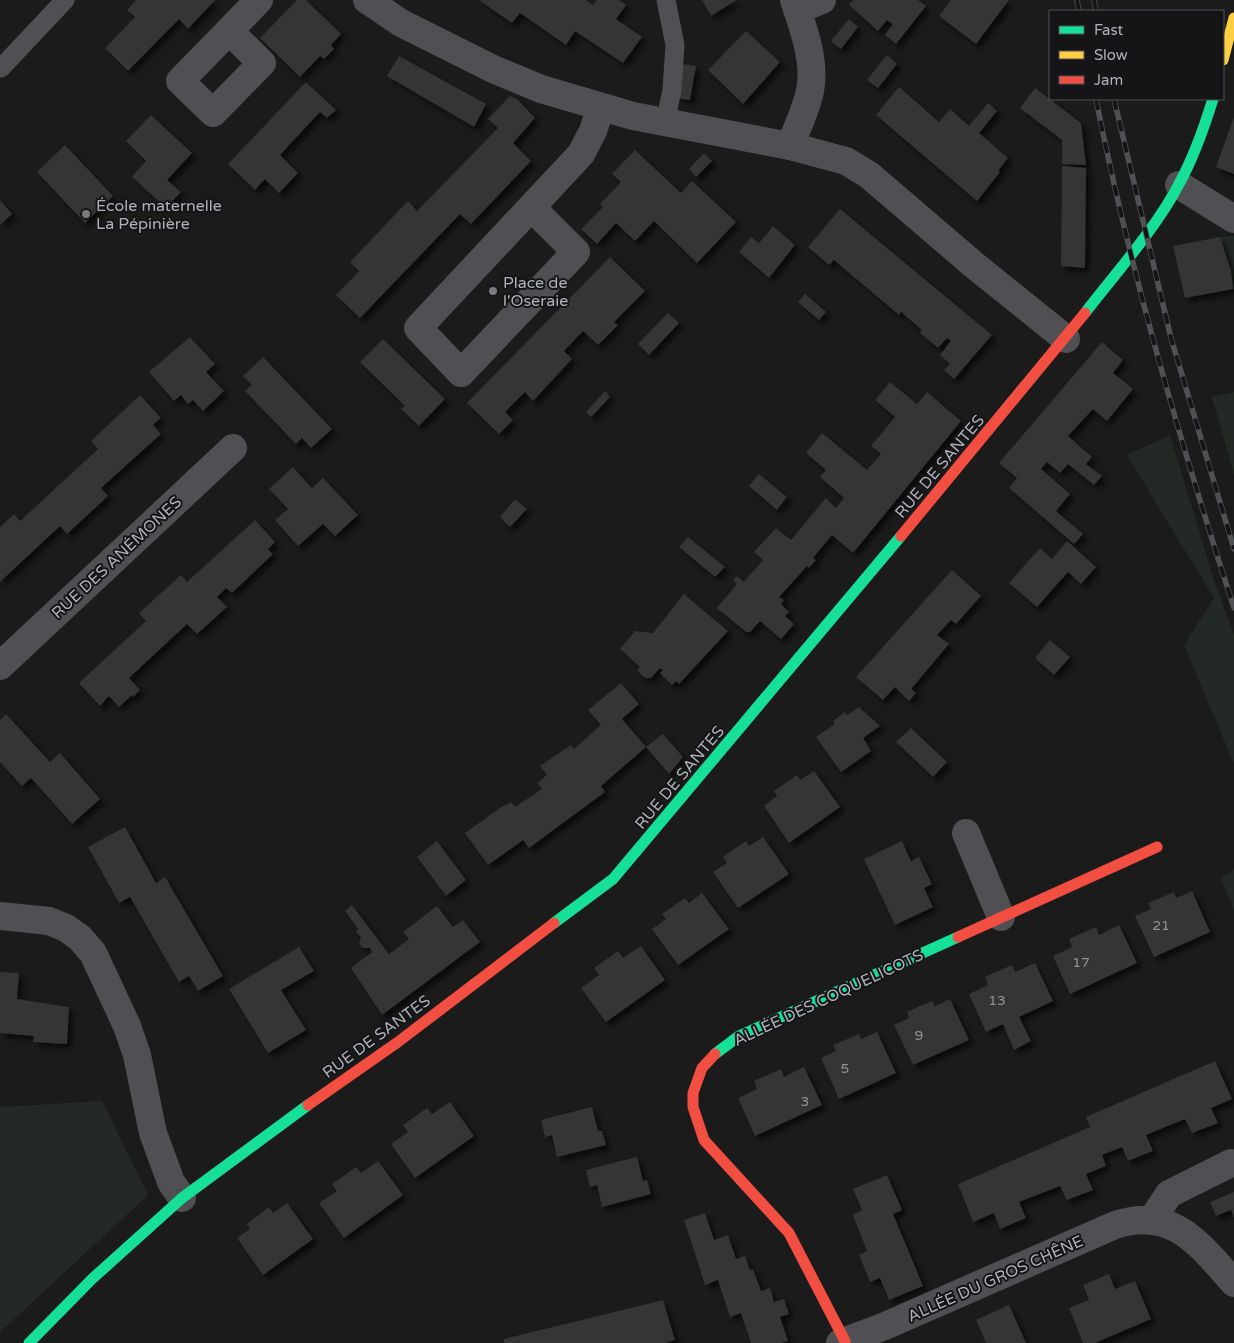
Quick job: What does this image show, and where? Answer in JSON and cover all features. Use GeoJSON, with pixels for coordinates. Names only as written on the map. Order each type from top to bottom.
{"type":"FeatureCollection","features":[{"type":"Feature","properties":{"kind":"street"},"geometry":{"type":"LineString","coordinates":[[229,30],[258,0]]}},
{"type":"Feature","properties":{"kind":"street"},"geometry":{"type":"LineString","coordinates":[[367,0],[401,23],[493,69],[541,89],[665,123],[834,156],[857,167],[1066,339]]}},
{"type":"Feature","properties":{"kind":"street"},"geometry":{"type":"LineString","coordinates":[[790,146],[811,89],[810,58],[804,3]]}},
{"type":"Feature","properties":{"kind":"street"},"geometry":{"type":"LineString","coordinates":[[1224,56],[1234,18]]}},
{"type":"Feature","properties":{"kind":"street","name":"RUE DE SANTES"},"geometry":{"type":"LineString","coordinates":[[29,1343],[92,1279],[182,1198],[311,1102],[398,1042],[613,880],[1066,339],[1163,210],[1179,185],[1199,143],[1213,100]]}},
{"type":"Feature","properties":{"kind":"street"},"geometry":{"type":"LineString","coordinates":[[534,205],[541,217],[576,252],[461,373],[418,328],[581,154],[593,131],[601,107]]}},
{"type":"Feature","properties":{"kind":"street"},"geometry":{"type":"LineString","coordinates":[[1179,185],[1234,219]]}},
{"type":"Feature","properties":{"kind":"street","name":"RUE DES ANÉMONES"},"geometry":{"type":"LineString","coordinates":[[0,666],[233,448]]}},
{"type":"Feature","properties":{"kind":"street"},"geometry":{"type":"LineString","coordinates":[[966,833],[1001,917]]}},
{"type":"Feature","properties":{"kind":"street","name":"ALLÉE DES COQUELICOTS"},"geometry":{"type":"LineString","coordinates":[[843,1342],[789,1233],[704,1140],[696,1124],[693,1107],[692,1089],[698,1073],[708,1058],[739,1036],[1158,847]]}},
{"type":"Feature","properties":{"kind":"street"},"geometry":{"type":"LineString","coordinates":[[0,916],[49,921],[66,928],[80,938],[92,953],[113,992],[137,1055],[147,1108],[162,1159],[171,1182],[182,1198]]}},
{"type":"Feature","properties":{"kind":"street"},"geometry":{"type":"LineString","coordinates":[[1151,1221],[1169,1194],[1231,1163]]}},
{"type":"Feature","properties":{"kind":"street","name":"ALLÉE DU GROS CHÊNE"},"geometry":{"type":"LineString","coordinates":[[843,1342],[893,1335],[1115,1225],[1138,1219],[1180,1230],[1192,1237],[1234,1283]]}},
{"type":"Feature","properties":{"kind":"lane"},"geometry":{"type":"LineString","coordinates":[[1,68],[65,0]]}},
{"type":"Feature","properties":{"kind":"lane"},"geometry":{"type":"LineString","coordinates":[[665,123],[672,90],[675,45],[666,0]]}},
{"type":"Feature","properties":{"kind":"shaded area"},"geometry":{"type":"Polygon","coordinates":[[[1234,236],[1234,296],[1231,271],[1220,237],[1234,236]]]}},
{"type":"Feature","properties":{"kind":"shaded area"},"geometry":{"type":"Polygon","coordinates":[[[1234,392],[1234,475],[1212,397],[1234,392]]]}},
{"type":"Feature","properties":{"kind":"shaded area"},"geometry":{"type":"Polygon","coordinates":[[[1170,435],[1213,577],[1234,635],[1234,764],[1184,645],[1214,598],[1127,455],[1170,435]]]}},
{"type":"Feature","properties":{"kind":"shaded area"},"geometry":{"type":"Polygon","coordinates":[[[1234,869],[1234,910],[1221,878],[1234,869]]]}},
{"type":"Feature","properties":{"kind":"shaded area"},"geometry":{"type":"Polygon","coordinates":[[[102,1101],[148,1195],[0,1332],[0,1107],[102,1101]]]}},
{"type":"Feature","properties":{"kind":"building"},"geometry":{"type":"Polygon","coordinates":[[[136,0],[215,0],[188,29],[179,19],[128,71],[105,48],[135,17],[127,10],[136,0]]]}},
{"type":"Feature","properties":{"kind":"building"},"geometry":{"type":"Polygon","coordinates":[[[297,0],[306,0],[341,34],[331,45],[334,49],[324,59],[320,56],[300,77],[260,38],[297,0]]]}},
{"type":"Feature","properties":{"kind":"building"},"geometry":{"type":"Polygon","coordinates":[[[479,0],[586,0],[593,5],[597,0],[619,0],[626,5],[616,19],[642,37],[623,63],[575,31],[566,45],[520,13],[512,23],[479,0]]]}},
{"type":"Feature","properties":{"kind":"building"},"geometry":{"type":"Polygon","coordinates":[[[702,0],[737,0],[711,16],[702,0]]]}},
{"type":"Feature","properties":{"kind":"building"},"geometry":{"type":"Polygon","coordinates":[[[853,0],[918,0],[926,6],[896,44],[885,35],[893,24],[887,20],[878,31],[849,5],[853,0]]]}},
{"type":"Feature","properties":{"kind":"building"},"geometry":{"type":"Polygon","coordinates":[[[951,0],[1009,0],[976,44],[939,16],[951,0]]]}},
{"type":"Feature","properties":{"kind":"building"},"geometry":{"type":"Polygon","coordinates":[[[849,19],[858,27],[841,49],[831,41],[849,19]]]}},
{"type":"Feature","properties":{"kind":"building"},"geometry":{"type":"Polygon","coordinates":[[[746,31],[780,62],[743,104],[708,70],[746,31]]]}},
{"type":"Feature","properties":{"kind":"building"},"geometry":{"type":"Polygon","coordinates":[[[887,55],[897,64],[878,88],[867,80],[887,55]]]}},
{"type":"Feature","properties":{"kind":"building"},"geometry":{"type":"Polygon","coordinates":[[[399,56],[486,104],[474,127],[387,76],[399,56]]]}},
{"type":"Feature","properties":{"kind":"building"},"geometry":{"type":"Polygon","coordinates":[[[682,64],[696,66],[690,100],[677,98],[682,64]]]}},
{"type":"Feature","properties":{"kind":"building"},"geometry":{"type":"Polygon","coordinates":[[[306,82],[336,110],[327,118],[320,112],[280,155],[298,173],[279,193],[265,179],[255,190],[228,164],[306,82]]]}},
{"type":"Feature","properties":{"kind":"building"},"geometry":{"type":"Polygon","coordinates":[[[899,87],[939,122],[950,109],[969,126],[988,103],[997,111],[979,133],[1008,158],[998,171],[1000,172],[977,201],[876,115],[899,87]]]}},
{"type":"Feature","properties":{"kind":"building"},"geometry":{"type":"Polygon","coordinates":[[[1035,88],[1081,123],[1086,165],[1062,164],[1062,140],[1020,108],[1035,88]]]}},
{"type":"Feature","properties":{"kind":"building"},"geometry":{"type":"Polygon","coordinates":[[[510,96],[517,99],[535,118],[513,143],[531,161],[471,224],[460,214],[360,318],[336,295],[359,271],[350,262],[408,201],[417,211],[498,128],[488,119],[510,96]]]}},
{"type":"Feature","properties":{"kind":"building"},"geometry":{"type":"Polygon","coordinates":[[[151,115],[192,153],[167,180],[181,192],[166,208],[132,177],[146,161],[126,141],[151,115]]]}},
{"type":"Feature","properties":{"kind":"building"},"geometry":{"type":"Polygon","coordinates":[[[1234,117],[1234,174],[1216,167],[1234,117]]]}},
{"type":"Feature","properties":{"kind":"building"},"geometry":{"type":"Polygon","coordinates":[[[65,145],[113,196],[85,223],[37,172],[65,145]]]}},
{"type":"Feature","properties":{"kind":"building"},"geometry":{"type":"Polygon","coordinates":[[[635,150],[681,193],[692,181],[736,222],[697,263],[654,221],[635,241],[616,223],[597,244],[581,229],[603,207],[600,204],[621,182],[612,174],[635,150]]]}},
{"type":"Feature","properties":{"kind":"building"},"geometry":{"type":"Polygon","coordinates":[[[704,153],[712,161],[696,177],[689,169],[704,153]]]}},
{"type":"Feature","properties":{"kind":"building"},"geometry":{"type":"Polygon","coordinates":[[[1062,166],[1086,168],[1085,268],[1061,266],[1062,166]]]}},
{"type":"Feature","properties":{"kind":"building"},"geometry":{"type":"Polygon","coordinates":[[[0,200],[12,214],[0,225],[0,200]]]}},
{"type":"Feature","properties":{"kind":"building"},"geometry":{"type":"Polygon","coordinates":[[[840,209],[992,335],[954,379],[944,370],[950,364],[940,355],[951,341],[947,338],[938,348],[920,333],[922,330],[901,312],[899,315],[834,260],[829,265],[808,247],[840,209]]]}},
{"type":"Feature","properties":{"kind":"building"},"geometry":{"type":"Polygon","coordinates":[[[773,226],[795,245],[769,278],[739,252],[751,237],[759,243],[773,226]]]}},
{"type":"Feature","properties":{"kind":"building"},"geometry":{"type":"Polygon","coordinates":[[[1220,237],[1231,271],[1233,289],[1185,298],[1173,246],[1220,237]]]}},
{"type":"Feature","properties":{"kind":"building"},"geometry":{"type":"Polygon","coordinates":[[[610,257],[645,291],[614,322],[618,325],[598,345],[583,331],[564,351],[572,359],[533,401],[525,392],[505,412],[513,420],[499,434],[467,403],[610,257]]]}},
{"type":"Feature","properties":{"kind":"building"},"geometry":{"type":"Polygon","coordinates":[[[805,294],[826,312],[819,320],[798,302],[805,294]]]}},
{"type":"Feature","properties":{"kind":"building"},"geometry":{"type":"Polygon","coordinates":[[[668,313],[679,323],[649,355],[638,344],[668,313]]]}},
{"type":"Feature","properties":{"kind":"building"},"geometry":{"type":"Polygon","coordinates":[[[190,337],[215,364],[206,372],[224,391],[203,411],[193,400],[188,404],[181,395],[174,401],[149,372],[190,337]]]}},
{"type":"Feature","properties":{"kind":"building"},"geometry":{"type":"Polygon","coordinates":[[[383,339],[445,399],[419,426],[401,409],[405,406],[360,362],[383,339]]]}},
{"type":"Feature","properties":{"kind":"building"},"geometry":{"type":"Polygon","coordinates":[[[1102,342],[1123,360],[1113,373],[1133,389],[1107,421],[1093,409],[1068,436],[1092,457],[1086,464],[1102,476],[1094,485],[1068,464],[1060,473],[1047,462],[1041,469],[1070,494],[1056,511],[1083,534],[1074,544],[1009,488],[1017,478],[999,463],[1102,342]]]}},
{"type":"Feature","properties":{"kind":"building"},"geometry":{"type":"Polygon","coordinates":[[[263,357],[332,429],[311,448],[302,438],[296,444],[245,391],[252,385],[243,376],[263,357]]]}},
{"type":"Feature","properties":{"kind":"building"},"geometry":{"type":"Polygon","coordinates":[[[890,382],[917,404],[927,392],[961,421],[853,553],[832,535],[813,558],[816,560],[809,568],[807,566],[779,597],[784,600],[781,604],[789,612],[785,616],[794,624],[781,639],[760,621],[750,632],[746,632],[717,608],[737,584],[733,581],[737,576],[744,582],[763,560],[754,552],[776,528],[791,540],[826,498],[836,508],[844,498],[820,477],[826,470],[806,453],[822,433],[867,470],[881,454],[871,446],[895,417],[875,400],[890,382]]]}},
{"type":"Feature","properties":{"kind":"building"},"geometry":{"type":"Polygon","coordinates":[[[605,391],[610,397],[591,417],[586,412],[605,391]]]}},
{"type":"Feature","properties":{"kind":"building"},"geometry":{"type":"Polygon","coordinates":[[[140,395],[161,418],[153,425],[161,434],[101,488],[108,496],[67,534],[60,526],[0,582],[0,527],[14,514],[20,521],[98,449],[91,441],[140,395]]]}},
{"type":"Feature","properties":{"kind":"building"},"geometry":{"type":"Polygon","coordinates":[[[293,467],[312,488],[323,478],[358,515],[335,536],[323,524],[298,546],[275,520],[288,509],[269,489],[293,467]]]}},
{"type":"Feature","properties":{"kind":"building"},"geometry":{"type":"Polygon","coordinates":[[[759,474],[787,497],[777,510],[749,486],[759,474]]]}},
{"type":"Feature","properties":{"kind":"building"},"geometry":{"type":"Polygon","coordinates":[[[515,499],[527,509],[510,527],[500,517],[515,499]]]}},
{"type":"Feature","properties":{"kind":"building"},"geometry":{"type":"Polygon","coordinates":[[[255,520],[275,542],[268,549],[273,554],[232,593],[226,588],[217,597],[227,607],[197,634],[187,624],[129,678],[140,690],[133,697],[132,695],[119,707],[109,696],[100,706],[79,683],[146,621],[139,613],[181,575],[187,582],[255,520]]]}},
{"type":"Feature","properties":{"kind":"building"},"geometry":{"type":"Polygon","coordinates":[[[688,537],[725,567],[715,577],[679,547],[688,537]]]}},
{"type":"Feature","properties":{"kind":"building"},"geometry":{"type":"Polygon","coordinates":[[[1067,541],[1096,567],[1081,584],[1068,572],[1037,607],[1009,583],[1040,548],[1052,559],[1067,541]]]}},
{"type":"Feature","properties":{"kind":"building"},"geometry":{"type":"Polygon","coordinates":[[[952,570],[981,596],[956,624],[951,620],[937,635],[949,644],[911,689],[916,693],[909,701],[895,687],[883,700],[856,677],[952,570]]]}},
{"type":"Feature","properties":{"kind":"building"},"geometry":{"type":"Polygon","coordinates":[[[684,594],[728,631],[679,684],[676,681],[672,685],[660,673],[663,670],[660,668],[651,678],[645,678],[637,670],[640,667],[620,649],[635,631],[653,633],[684,594]]]}},
{"type":"Feature","properties":{"kind":"building"},"geometry":{"type":"Polygon","coordinates":[[[1050,640],[1070,657],[1054,675],[1035,658],[1050,640]]]}},
{"type":"Feature","properties":{"kind":"building"},"geometry":{"type":"Polygon","coordinates":[[[621,683],[639,704],[622,719],[646,747],[601,786],[605,792],[529,848],[523,840],[488,865],[465,833],[500,808],[511,802],[515,807],[542,789],[537,783],[547,775],[540,766],[571,745],[574,749],[601,725],[588,710],[621,683]]]}},
{"type":"Feature","properties":{"kind":"building"},"geometry":{"type":"Polygon","coordinates":[[[859,707],[880,726],[863,738],[871,751],[841,772],[816,737],[835,724],[833,721],[845,712],[847,715],[859,707]]]}},
{"type":"Feature","properties":{"kind":"building"},"geometry":{"type":"Polygon","coordinates":[[[6,714],[50,762],[60,753],[100,799],[72,824],[31,778],[22,786],[0,762],[0,720],[6,714]]]}},
{"type":"Feature","properties":{"kind":"building"},"geometry":{"type":"Polygon","coordinates":[[[911,728],[947,762],[933,777],[896,742],[911,728]]]}},
{"type":"Feature","properties":{"kind":"building"},"geometry":{"type":"Polygon","coordinates":[[[663,734],[683,757],[669,774],[646,747],[663,734]]]}},
{"type":"Feature","properties":{"kind":"building"},"geometry":{"type":"Polygon","coordinates":[[[814,771],[840,807],[789,843],[764,806],[777,796],[774,791],[797,775],[800,780],[814,771]]]}},
{"type":"Feature","properties":{"kind":"building"},"geometry":{"type":"Polygon","coordinates":[[[125,827],[156,883],[165,877],[223,976],[198,991],[189,976],[179,982],[130,897],[119,903],[88,847],[125,827]]]}},
{"type":"Feature","properties":{"kind":"building"},"geometry":{"type":"Polygon","coordinates":[[[763,837],[789,874],[738,908],[713,872],[727,863],[723,857],[734,849],[746,841],[749,846],[763,837]]]}},
{"type":"Feature","properties":{"kind":"building"},"geometry":{"type":"Polygon","coordinates":[[[437,841],[466,880],[446,896],[417,857],[437,841]]]}},
{"type":"Feature","properties":{"kind":"building"},"geometry":{"type":"Polygon","coordinates":[[[902,841],[911,861],[919,857],[932,884],[924,888],[933,907],[895,925],[864,859],[902,841]]]}},
{"type":"Feature","properties":{"kind":"building"},"geometry":{"type":"Polygon","coordinates":[[[1192,891],[1210,932],[1154,957],[1135,916],[1151,909],[1148,903],[1174,892],[1176,898],[1192,891]]]}},
{"type":"Feature","properties":{"kind":"building"},"geometry":{"type":"Polygon","coordinates":[[[702,893],[729,929],[678,965],[652,929],[666,919],[662,914],[685,898],[689,903],[702,893]]]}},
{"type":"Feature","properties":{"kind":"building"},"geometry":{"type":"Polygon","coordinates":[[[352,905],[389,954],[409,939],[403,932],[437,906],[453,927],[463,920],[480,942],[382,1015],[351,968],[372,952],[370,948],[363,948],[359,943],[361,937],[356,932],[358,929],[345,911],[352,905]]]}},
{"type":"Feature","properties":{"kind":"building"},"geometry":{"type":"Polygon","coordinates":[[[1119,925],[1137,963],[1070,994],[1053,956],[1072,947],[1069,939],[1096,927],[1099,935],[1119,925]]]}},
{"type":"Feature","properties":{"kind":"building"},"geometry":{"type":"Polygon","coordinates":[[[641,946],[665,980],[606,1022],[581,988],[599,975],[594,968],[618,951],[623,958],[641,946]]]}},
{"type":"Feature","properties":{"kind":"building"},"geometry":{"type":"Polygon","coordinates":[[[299,947],[314,971],[281,990],[306,1030],[268,1053],[229,989],[299,947]]]}},
{"type":"Feature","properties":{"kind":"building"},"geometry":{"type":"Polygon","coordinates":[[[1035,963],[1053,1001],[1019,1017],[1031,1041],[1014,1050],[1003,1024],[986,1032],[969,994],[988,985],[985,977],[1012,965],[1015,972],[1035,963]]]}},
{"type":"Feature","properties":{"kind":"building"},"geometry":{"type":"Polygon","coordinates":[[[0,972],[19,973],[17,999],[69,1007],[67,1044],[33,1042],[34,1036],[0,1033],[0,972]]]}},
{"type":"Feature","properties":{"kind":"building"},"geometry":{"type":"Polygon","coordinates":[[[950,999],[969,1040],[913,1065],[894,1025],[909,1018],[907,1012],[932,1001],[935,1006],[950,999]]]}},
{"type":"Feature","properties":{"kind":"building"},"geometry":{"type":"Polygon","coordinates":[[[877,1032],[896,1073],[839,1099],[821,1058],[836,1051],[833,1045],[859,1034],[861,1039],[877,1032]]]}},
{"type":"Feature","properties":{"kind":"building"},"geometry":{"type":"Polygon","coordinates":[[[1215,1061],[1232,1099],[1211,1108],[1218,1123],[1192,1133],[1185,1119],[1146,1135],[1153,1151],[1128,1161],[1122,1147],[1102,1155],[1106,1166],[1086,1174],[1093,1190],[1067,1200],[1060,1186],[1019,1202],[1026,1218],[1000,1229],[994,1213],[973,1222],[958,1184],[1090,1127],[1086,1117],[1215,1061]]]}},
{"type":"Feature","properties":{"kind":"building"},"geometry":{"type":"Polygon","coordinates":[[[804,1067],[822,1105],[755,1136],[738,1098],[757,1089],[754,1081],[781,1069],[784,1077],[804,1067]]]}},
{"type":"Feature","properties":{"kind":"building"},"geometry":{"type":"Polygon","coordinates":[[[450,1102],[474,1136],[415,1178],[391,1144],[408,1132],[403,1125],[427,1108],[432,1114],[450,1102]]]}},
{"type":"Feature","properties":{"kind":"building"},"geometry":{"type":"Polygon","coordinates":[[[592,1107],[598,1131],[602,1131],[606,1145],[557,1157],[552,1135],[545,1137],[541,1120],[592,1107]]]}},
{"type":"Feature","properties":{"kind":"building"},"geometry":{"type":"Polygon","coordinates":[[[637,1157],[643,1181],[647,1180],[651,1194],[602,1207],[597,1185],[590,1187],[586,1170],[637,1157]]]}},
{"type":"Feature","properties":{"kind":"building"},"geometry":{"type":"Polygon","coordinates":[[[378,1161],[403,1195],[344,1238],[319,1203],[337,1191],[332,1184],[356,1167],[361,1173],[378,1161]]]}},
{"type":"Feature","properties":{"kind":"building"},"geometry":{"type":"Polygon","coordinates":[[[887,1175],[902,1210],[893,1214],[923,1286],[889,1300],[880,1278],[870,1282],[859,1255],[867,1251],[853,1215],[862,1210],[853,1189],[887,1175]]]}},
{"type":"Feature","properties":{"kind":"building"},"geometry":{"type":"Polygon","coordinates":[[[1234,1192],[1234,1218],[1231,1210],[1216,1216],[1210,1202],[1234,1192]]]}},
{"type":"Feature","properties":{"kind":"building"},"geometry":{"type":"Polygon","coordinates":[[[287,1203],[313,1239],[263,1275],[237,1238],[250,1229],[247,1224],[269,1207],[273,1213],[287,1203]]]}},
{"type":"Feature","properties":{"kind":"building"},"geometry":{"type":"Polygon","coordinates":[[[705,1213],[714,1240],[728,1235],[736,1259],[745,1256],[750,1270],[753,1269],[761,1291],[770,1288],[774,1302],[784,1299],[789,1314],[780,1317],[788,1341],[781,1343],[751,1343],[741,1313],[730,1317],[718,1280],[705,1285],[684,1220],[705,1213]]]}},
{"type":"Feature","properties":{"kind":"building"},"geometry":{"type":"Polygon","coordinates":[[[1109,1274],[1115,1289],[1135,1281],[1151,1319],[1095,1343],[1083,1343],[1069,1308],[1089,1300],[1083,1285],[1109,1274]]]}},
{"type":"Feature","properties":{"kind":"building"},"geometry":{"type":"Polygon","coordinates":[[[663,1300],[675,1340],[665,1343],[504,1343],[504,1339],[663,1300]]]}},
{"type":"Feature","properties":{"kind":"building"},"geometry":{"type":"Polygon","coordinates":[[[1009,1305],[1026,1343],[986,1343],[976,1320],[1009,1305]]]}},
{"type":"Feature","properties":{"kind":"railway"},"geometry":{"type":"LineString","coordinates":[[1077,0],[1079,10]]}},
{"type":"Feature","properties":{"kind":"railway"},"geometry":{"type":"LineString","coordinates":[[1094,0],[1096,10]]}},
{"type":"Feature","properties":{"kind":"railway"},"geometry":{"type":"LineString","coordinates":[[1096,100],[1109,163],[1140,292],[1194,482],[1234,608]]}},
{"type":"Feature","properties":{"kind":"railway"},"geometry":{"type":"LineString","coordinates":[[1114,100],[1171,338],[1234,549]]}},
{"type":"Feature","properties":{"kind":"traffic: fast"},"geometry":{"type":"LineString","coordinates":[[1085,313],[1148,233],[1170,200],[1194,153],[1213,100]]}},
{"type":"Feature","properties":{"kind":"traffic: fast"},"geometry":{"type":"LineString","coordinates":[[554,923],[613,879],[901,536]]}},
{"type":"Feature","properties":{"kind":"traffic: fast"},"geometry":{"type":"LineString","coordinates":[[715,1054],[739,1036],[958,937]]}},
{"type":"Feature","properties":{"kind":"traffic: fast"},"geometry":{"type":"LineString","coordinates":[[29,1343],[92,1279],[182,1198],[308,1105]]}},
{"type":"Feature","properties":{"kind":"traffic: slow"},"geometry":{"type":"LineString","coordinates":[[1224,56],[1234,18]]}},
{"type":"Feature","properties":{"kind":"traffic: jam"},"geometry":{"type":"LineString","coordinates":[[901,536],[1085,313]]}},
{"type":"Feature","properties":{"kind":"traffic: jam"},"geometry":{"type":"LineString","coordinates":[[958,937],[1157,847]]}},
{"type":"Feature","properties":{"kind":"traffic: jam"},"geometry":{"type":"LineString","coordinates":[[308,1105],[398,1042],[554,923]]}},
{"type":"Feature","properties":{"kind":"traffic: jam"},"geometry":{"type":"LineString","coordinates":[[715,1054],[702,1068],[693,1093],[693,1107],[704,1140],[789,1233],[845,1341]]}},
{"type":"Feature","properties":{"kind":"place","name":"École maternelle La Pépinière"},"geometry":{"type":"Point","coordinates":[86,214]}},
{"type":"Feature","properties":{"kind":"place","name":"Place de l'Oseraie"},"geometry":{"type":"Point","coordinates":[493,291]}}]}
